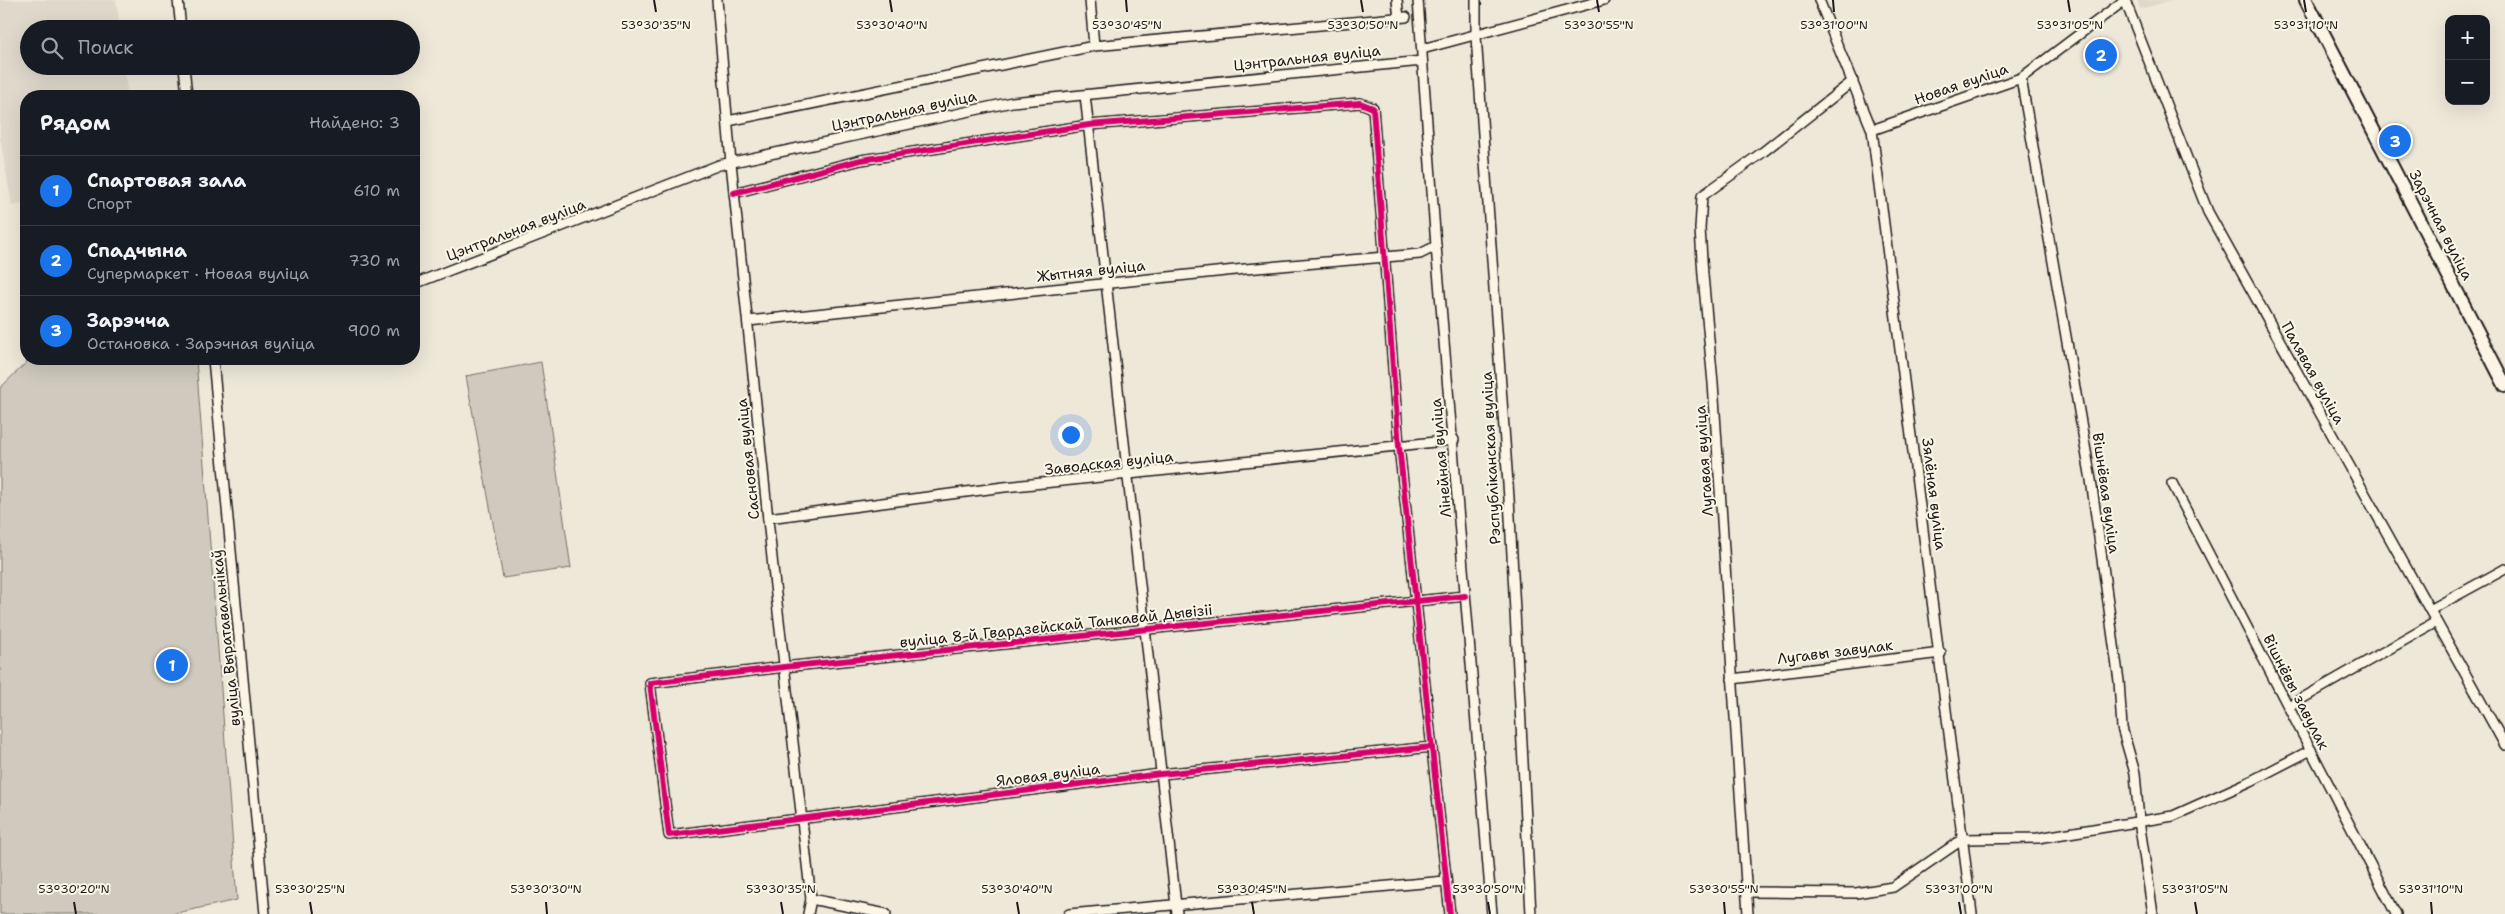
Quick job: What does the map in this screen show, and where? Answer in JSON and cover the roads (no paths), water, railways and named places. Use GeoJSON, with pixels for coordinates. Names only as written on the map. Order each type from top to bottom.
{"type":"FeatureCollection","features":[{"type":"Feature","properties":{"kind":"main road","name":"Зарэчная вуліца"},"geometry":{"type":"LineString","coordinates":[[2306,0],[2505,385]]}},
{"type":"Feature","properties":{"kind":"street"},"geometry":{"type":"LineString","coordinates":[[178,0],[180,20]]}},
{"type":"Feature","properties":{"kind":"street","name":"Сасновая вуліца"},"geometry":{"type":"LineString","coordinates":[[717,0],[734,193],[784,667],[811,899],[808,914]]}},
{"type":"Feature","properties":{"kind":"street"},"geometry":{"type":"LineString","coordinates":[[1090,0],[1094,46]]}},
{"type":"Feature","properties":{"kind":"street","name":"Цэнтральная вуліца"},"geometry":{"type":"LineString","coordinates":[[728,121],[1094,46],[1402,18],[1398,0]]}},
{"type":"Feature","properties":{"kind":"street","name":"Лінейная вуліца"},"geometry":{"type":"LineString","coordinates":[[1418,0],[1436,246],[1454,440],[1465,596],[1492,914]]}},
{"type":"Feature","properties":{"kind":"street","name":"Рэспубліканская вуліца"},"geometry":{"type":"LineString","coordinates":[[1476,0],[1476,36],[1508,488],[1531,914]]}},
{"type":"Feature","properties":{"kind":"street"},"geometry":{"type":"LineString","coordinates":[[1422,49],[1604,0]]}},
{"type":"Feature","properties":{"kind":"street","name":"Зялёная вуліца"},"geometry":{"type":"LineString","coordinates":[[1820,0],[1872,130],[1972,914]]}},
{"type":"Feature","properties":{"kind":"street","name":"Новая вуліца"},"geometry":{"type":"LineString","coordinates":[[1872,130],[2021,78],[2125,0]]}},
{"type":"Feature","properties":{"kind":"street","name":"Палявая вуліца"},"geometry":{"type":"LineString","coordinates":[[2125,0],[2208,212],[2505,746]]}},
{"type":"Feature","properties":{"kind":"street","name":"Цэнтральная вуліца"},"geometry":{"type":"LineString","coordinates":[[420,282],[731,163],[1012,102],[1422,61]]}},
{"type":"Feature","properties":{"kind":"street"},"geometry":{"type":"LineString","coordinates":[[185,75],[186,90]]}},
{"type":"Feature","properties":{"kind":"street","name":"Вішнёвая вуліца"},"geometry":{"type":"LineString","coordinates":[[2021,78],[2092,480],[2119,681],[2122,728],[2136,773],[2139,821],[2153,914]]}},
{"type":"Feature","properties":{"kind":"street","name":"Лугавая вуліца"},"geometry":{"type":"LineString","coordinates":[[1748,914],[1714,393],[1700,229],[1702,196],[1763,152],[1853,81]]}},
{"type":"Feature","properties":{"kind":"street"},"geometry":{"type":"LineString","coordinates":[[1085,95],[1177,910]]}},
{"type":"Feature","properties":{"kind":"street"},"geometry":{"type":"LineString","coordinates":[[734,193],[861,160],[1089,125],[1360,103],[1373,108],[1399,446],[1450,914]]}},
{"type":"Feature","properties":{"kind":"street","name":"Жытняя вуліца"},"geometry":{"type":"LineString","coordinates":[[748,321],[1245,268],[1420,254],[1436,246]]}},
{"type":"Feature","properties":{"kind":"street","name":"вуліца Выратавальнікаў"},"geometry":{"type":"LineString","coordinates":[[214,365],[265,914]]}},
{"type":"Feature","properties":{"kind":"street","name":"Заводская вуліца"},"geometry":{"type":"LineString","coordinates":[[768,518],[1004,487],[1454,440]]}},
{"type":"Feature","properties":{"kind":"street","name":"Вішнёвы завулак"},"geometry":{"type":"LineString","coordinates":[[2172,483],[2396,914]]}},
{"type":"Feature","properties":{"kind":"street"},"geometry":{"type":"LineString","coordinates":[[2430,610],[2505,569]]}},
{"type":"Feature","properties":{"kind":"street","name":"вуліца 8-й Гвардзейскай Танкавай Дывізіі"},"geometry":{"type":"LineString","coordinates":[[669,835],[650,683],[784,667],[1465,596]]}},
{"type":"Feature","properties":{"kind":"street"},"geometry":{"type":"LineString","coordinates":[[2289,706],[2436,622]]}},
{"type":"Feature","properties":{"kind":"street","name":"Лугавы завулак"},"geometry":{"type":"LineString","coordinates":[[1732,679],[1940,653]]}},
{"type":"Feature","properties":{"kind":"street","name":"Яловая вуліца"},"geometry":{"type":"LineString","coordinates":[[669,835],[1161,774],[1432,747]]}},
{"type":"Feature","properties":{"kind":"street"},"geometry":{"type":"LineString","coordinates":[[1747,892],[1856,893],[1893,888],[1963,839],[2038,838],[2173,816],[2251,781],[2311,750]]}},
{"type":"Feature","properties":{"kind":"street"},"geometry":{"type":"LineString","coordinates":[[1069,914],[1177,910],[1446,881]]}},
{"type":"Feature","properties":{"kind":"street"},"geometry":{"type":"LineString","coordinates":[[811,899],[886,914]]}},
{"type":"Feature","properties":{"kind":"place","name":"Спадчына"},"geometry":{"type":"Point","coordinates":[2101,55]}},
{"type":"Feature","properties":{"kind":"place","name":"Зарэчча"},"geometry":{"type":"Point","coordinates":[2395,141]}},
{"type":"Feature","properties":{"kind":"place","name":"Спартовая зала"},"geometry":{"type":"Point","coordinates":[172,665]}}]}
